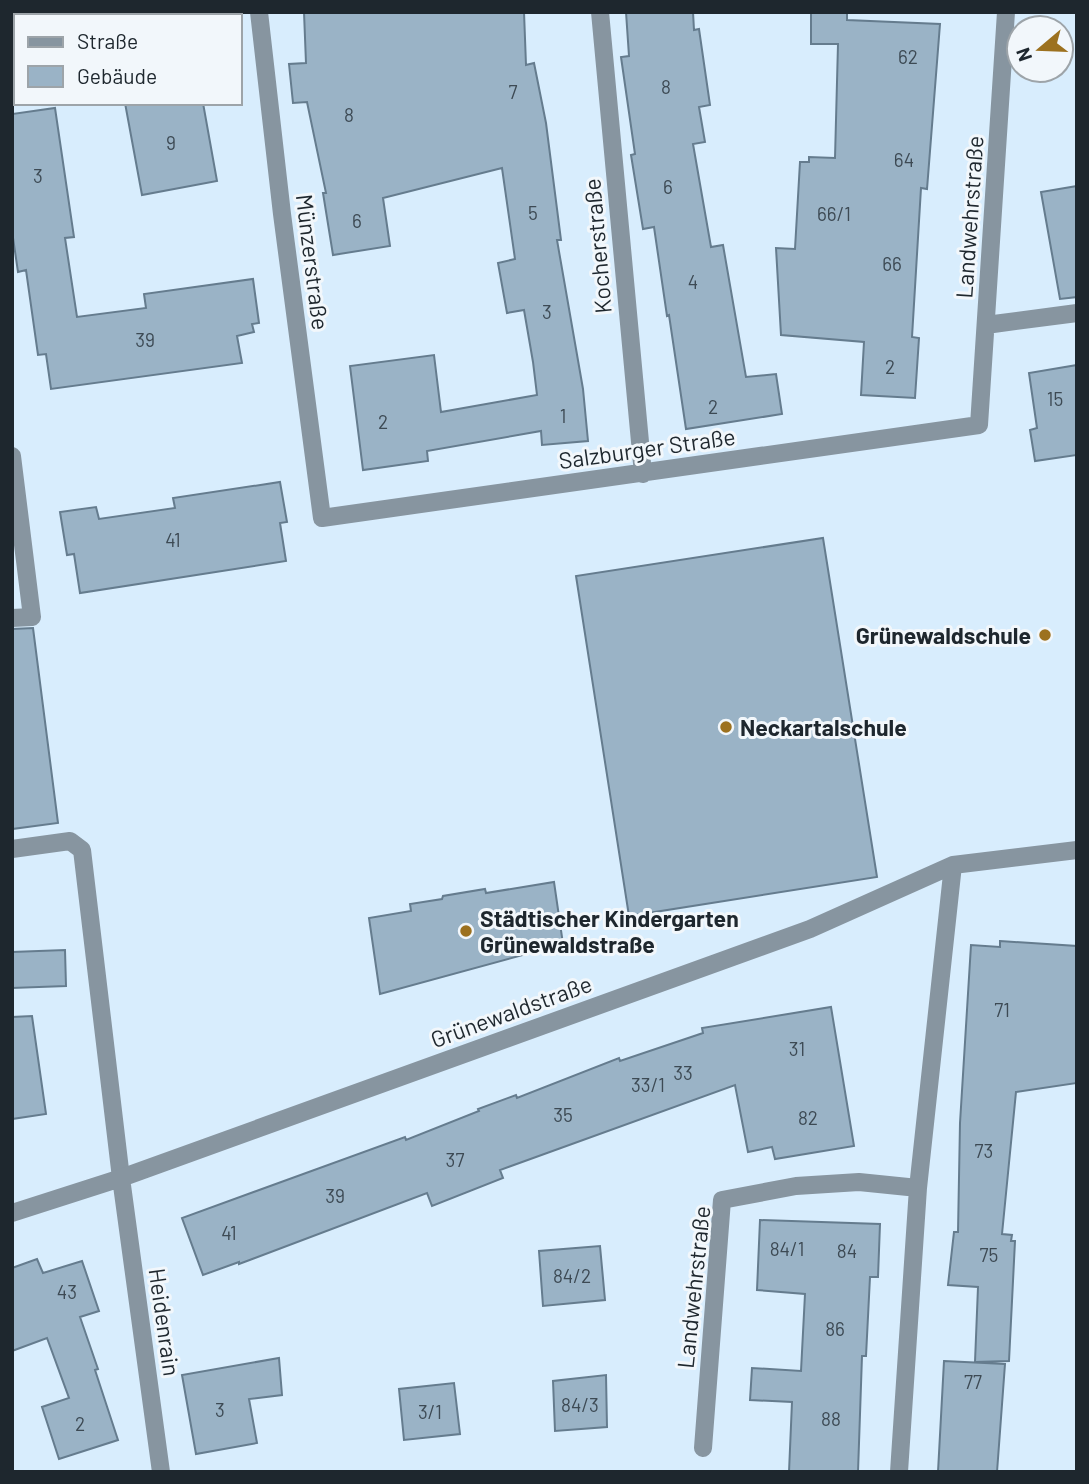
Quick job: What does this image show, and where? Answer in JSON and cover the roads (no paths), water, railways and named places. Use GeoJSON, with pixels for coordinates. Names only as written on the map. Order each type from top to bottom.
{"type":"FeatureCollection","features":[{"type":"Feature","properties":{"kind":"street","name":"Münzerstraße"},"geometry":{"type":"LineString","coordinates":[[259,12],[282,214],[322,518]]}},
{"type":"Feature","properties":{"kind":"street","name":"Kocherstraße"},"geometry":{"type":"LineString","coordinates":[[600,12],[643,474]]}},
{"type":"Feature","properties":{"kind":"street","name":"Landwehrstraße"},"geometry":{"type":"LineString","coordinates":[[979,425],[1006,12]]}},
{"type":"Feature","properties":{"kind":"street"},"geometry":{"type":"LineString","coordinates":[[986,325],[1077,313]]}},
{"type":"Feature","properties":{"kind":"street","name":"Salzburger Straße"},"geometry":{"type":"LineString","coordinates":[[322,518],[979,425]]}},
{"type":"Feature","properties":{"kind":"street"},"geometry":{"type":"LineString","coordinates":[[12,456],[32,617],[12,618]]}},
{"type":"Feature","properties":{"kind":"street"},"geometry":{"type":"LineString","coordinates":[[12,849],[70,841],[82,850],[121,1178]]}},
{"type":"Feature","properties":{"kind":"street","name":"Grünewaldstraße"},"geometry":{"type":"LineString","coordinates":[[12,1213],[121,1178],[810,929],[953,865],[1077,850]]}},
{"type":"Feature","properties":{"kind":"street"},"geometry":{"type":"LineString","coordinates":[[899,1472],[918,1188],[953,865]]}},
{"type":"Feature","properties":{"kind":"street","name":"Heidenrain"},"geometry":{"type":"LineString","coordinates":[[121,1178],[161,1472]]}},
{"type":"Feature","properties":{"kind":"street","name":"Landwehrstraße"},"geometry":{"type":"LineString","coordinates":[[703,1448],[722,1200],[796,1186],[859,1182],[918,1188]]}},
{"type":"Feature","properties":{"kind":"place","name":"Grünewaldschule"},"geometry":{"type":"Point","coordinates":[1045,635]}},
{"type":"Feature","properties":{"kind":"place","name":"Neckartalschule"},"geometry":{"type":"Point","coordinates":[726,727]}},
{"type":"Feature","properties":{"kind":"place","name":"Städtischer Kindergarten Grünewaldstraße"},"geometry":{"type":"Point","coordinates":[466,931]}}]}
